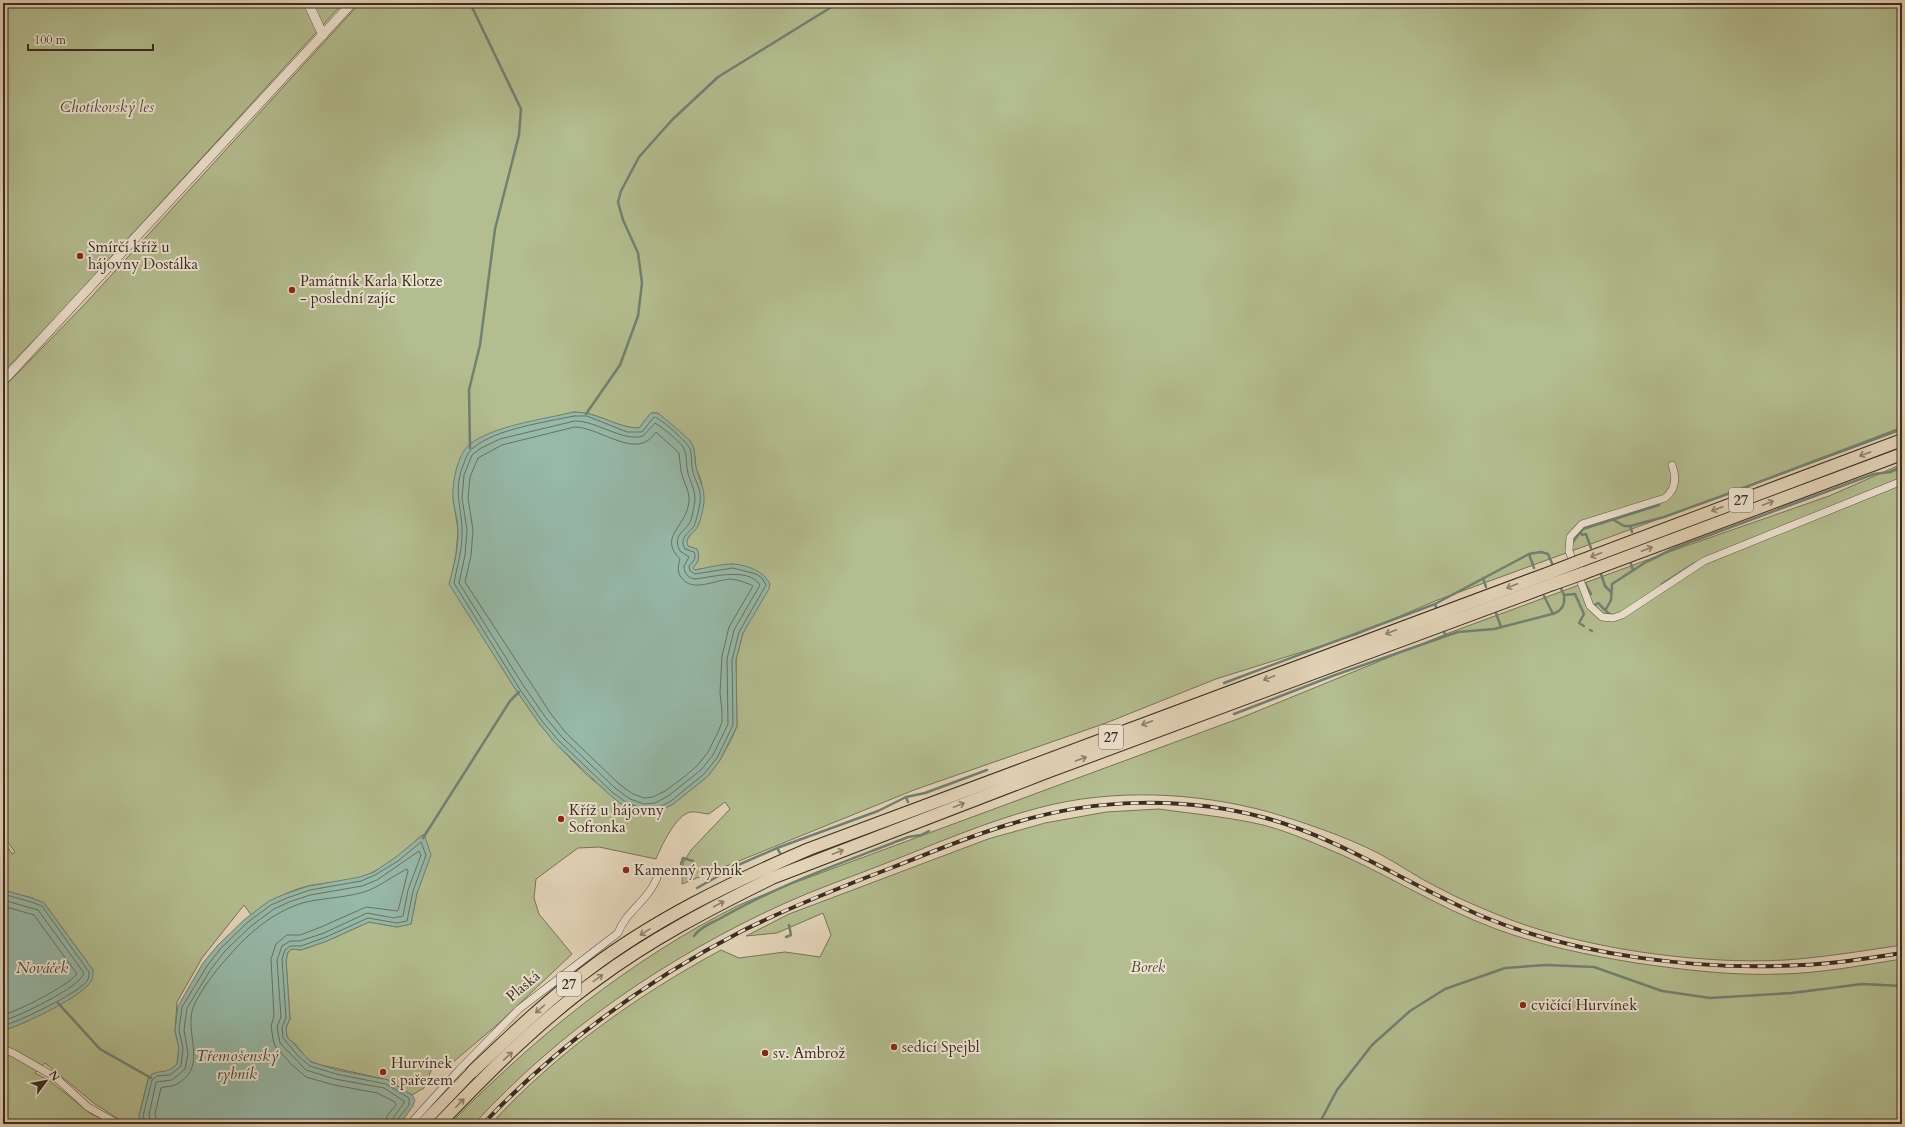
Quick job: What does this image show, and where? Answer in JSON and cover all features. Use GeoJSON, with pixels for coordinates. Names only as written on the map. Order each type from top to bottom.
{"type":"FeatureCollection","features":[{"type":"Feature","properties":{"kind":"highway","name":"27"},"geometry":{"type":"LineString","coordinates":[[472,1072],[528,1020],[588,970],[655,925],[722,888],[766,867],[816,846],[1902,440]]}},
{"type":"Feature","properties":{"kind":"highway","name":"27"},"geometry":{"type":"LineString","coordinates":[[439,1124],[480,1082],[553,1014],[601,976],[657,939],[772,878],[1047,772],[1902,454]]}},
{"type":"Feature","properties":{"kind":"main road","name":"27"},"geometry":{"type":"LineString","coordinates":[[422,1124],[472,1072]]}},
{"type":"Feature","properties":{"kind":"street"},"geometry":{"type":"LineString","coordinates":[[308,3],[323,35]]}},
{"type":"Feature","properties":{"kind":"street"},"geometry":{"type":"LineString","coordinates":[[3,381],[352,3]]}},
{"type":"Feature","properties":{"kind":"street"},"geometry":{"type":"LineString","coordinates":[[1672,465],[1675,472],[1675,484],[1672,491],[1665,498],[1582,524],[1570,537],[1569,551],[1587,600],[1593,611],[1602,617],[1613,618],[1622,615],[1704,561],[1902,482]]}},
{"type":"Feature","properties":{"kind":"street","name":"Plaská"},"geometry":{"type":"LineString","coordinates":[[410,1124],[459,1070],[519,1009],[618,933],[623,923],[648,895],[657,878]]}},
{"type":"Feature","properties":{"kind":"street"},"geometry":{"type":"LineString","coordinates":[[3,1049],[13,1053],[55,1077],[88,1107],[118,1124]]}},
{"type":"Feature","properties":{"kind":"green space","name":"Chotíkovský les"},"geometry":{"type":"Polygon","coordinates":[[[3,3],[343,3],[64,309],[3,372],[3,3]]]}},
{"type":"Feature","properties":{"kind":"green space"},"geometry":{"type":"Polygon","coordinates":[[[360,3],[1902,3],[1902,430],[1435,601],[1356,635],[1216,679],[1106,723],[914,790],[682,884],[683,863],[691,850],[730,809],[725,802],[709,814],[691,812],[680,818],[661,847],[656,859],[599,847],[578,848],[536,879],[534,898],[539,914],[572,954],[497,1025],[446,1068],[432,1068],[424,1088],[412,1095],[388,1080],[312,1062],[289,1039],[286,1030],[290,1019],[286,960],[288,952],[292,949],[301,950],[327,941],[369,922],[397,927],[411,924],[417,893],[427,865],[422,835],[387,864],[362,877],[300,888],[278,898],[251,915],[244,905],[202,958],[177,1002],[175,1031],[179,1048],[177,1064],[168,1072],[152,1074],[148,1079],[139,1116],[143,1124],[126,1124],[95,1104],[45,1063],[35,1073],[50,1081],[90,1113],[111,1124],[67,1124],[57,1120],[53,1124],[3,1124],[3,1030],[34,1018],[61,1004],[82,990],[91,980],[93,970],[44,903],[3,890],[3,839],[12,854],[15,852],[3,836],[3,388],[84,305],[360,3]],[[574,412],[497,431],[469,445],[453,498],[458,530],[456,554],[450,584],[516,690],[555,743],[587,775],[625,807],[658,812],[673,804],[708,776],[720,760],[732,738],[737,726],[736,660],[743,633],[752,616],[733,564],[694,570],[692,568],[696,564],[699,557],[698,552],[697,549],[687,546],[686,542],[692,532],[702,483],[696,468],[694,449],[690,441],[658,413],[651,413],[639,428],[623,426],[591,414],[574,412]]]}},
{"type":"Feature","properties":{"kind":"green space"},"geometry":{"type":"Polygon","coordinates":[[[1902,464],[1902,945],[1844,954],[1786,960],[1752,961],[1677,957],[1638,952],[1563,936],[1528,926],[1496,914],[1446,892],[1386,857],[1352,841],[1325,830],[1269,812],[1213,800],[1183,797],[1124,795],[1095,797],[1038,808],[979,827],[808,893],[740,925],[657,972],[579,1027],[542,1057],[474,1124],[450,1124],[515,1061],[584,1003],[658,951],[737,906],[799,881],[1243,717],[1446,634],[1666,553],[1829,496],[1902,464]]]}},
{"type":"Feature","properties":{"kind":"green space","name":"Borek"},"geometry":{"type":"Polygon","coordinates":[[[1159,809],[1237,820],[1263,825],[1285,832],[1307,840],[1365,866],[1452,910],[1496,929],[1548,945],[1583,953],[1673,968],[1746,974],[1813,972],[1902,959],[1902,1124],[491,1124],[542,1073],[598,1028],[658,987],[721,950],[739,958],[785,952],[820,957],[831,935],[823,913],[777,933],[746,936],[789,914],[988,839],[1045,823],[1106,812],[1159,809]]]}},
{"type":"Feature","properties":{"kind":"water"},"geometry":{"type":"Polygon","coordinates":[[[574,412],[591,414],[623,426],[639,428],[651,413],[657,413],[679,431],[690,441],[693,447],[696,467],[703,488],[704,497],[699,523],[687,540],[688,546],[697,549],[699,557],[693,568],[695,570],[728,564],[744,566],[759,572],[770,584],[769,589],[743,633],[736,660],[737,726],[720,760],[708,776],[673,804],[658,812],[643,814],[625,807],[610,795],[555,743],[516,690],[449,584],[458,543],[453,486],[458,463],[465,450],[479,438],[504,428],[574,412]]]}},
{"type":"Feature","properties":{"kind":"water","name":"Třemošenský rybník"},"geometry":{"type":"Polygon","coordinates":[[[424,834],[431,855],[417,893],[411,924],[397,927],[369,922],[327,941],[301,950],[292,949],[288,952],[286,960],[290,1019],[286,1027],[287,1037],[311,1062],[337,1070],[388,1080],[412,1095],[415,1100],[413,1106],[400,1124],[143,1124],[139,1116],[149,1077],[152,1074],[169,1070],[177,1064],[179,1048],[175,1031],[178,1006],[203,963],[218,945],[245,919],[269,901],[309,886],[360,877],[374,872],[396,857],[424,834]]]}},
{"type":"Feature","properties":{"kind":"water","name":"Nováček"},"geometry":{"type":"Polygon","coordinates":[[[3,890],[44,903],[93,970],[90,982],[83,990],[73,997],[36,1017],[4,1030],[3,890]]]}},
{"type":"Feature","properties":{"kind":"waterway"},"geometry":{"type":"LineString","coordinates":[[470,3],[521,109],[519,135],[495,229],[480,345],[469,390],[470,448]]}},
{"type":"Feature","properties":{"kind":"waterway"},"geometry":{"type":"LineString","coordinates":[[586,414],[620,365],[638,316],[642,283],[638,253],[623,220],[618,202],[621,191],[639,157],[672,120],[718,77],[838,3]]}},
{"type":"Feature","properties":{"kind":"waterway"},"geometry":{"type":"LineString","coordinates":[[1630,526],[1664,517],[1902,428]]}},
{"type":"Feature","properties":{"kind":"waterway"},"geometry":{"type":"LineString","coordinates":[[1606,609],[1611,600],[1612,584],[1646,562],[1675,548],[1874,474],[1890,472],[1902,467]]}},
{"type":"Feature","properties":{"kind":"waterway"},"geometry":{"type":"LineString","coordinates":[[1572,543],[1583,529],[1659,505]]}},
{"type":"Feature","properties":{"kind":"waterway"},"geometry":{"type":"LineString","coordinates":[[1612,519],[1624,526],[1630,526],[1632,532]]}},
{"type":"Feature","properties":{"kind":"waterway"},"geometry":{"type":"LineString","coordinates":[[1580,531],[1582,535],[1586,534],[1591,548]]}},
{"type":"Feature","properties":{"kind":"waterway"},"geometry":{"type":"LineString","coordinates":[[1534,568],[1529,554],[1541,552],[1548,554],[1554,568]]}},
{"type":"Feature","properties":{"kind":"waterway"},"geometry":{"type":"LineString","coordinates":[[1436,607],[1435,604],[1529,554]]}},
{"type":"Feature","properties":{"kind":"waterway"},"geometry":{"type":"LineString","coordinates":[[1662,584],[1695,563]]}},
{"type":"Feature","properties":{"kind":"waterway"},"geometry":{"type":"LineString","coordinates":[[1631,564],[1633,570]]}},
{"type":"Feature","properties":{"kind":"waterway"},"geometry":{"type":"LineString","coordinates":[[1601,574],[1605,586],[1611,592]]}},
{"type":"Feature","properties":{"kind":"waterway"},"geometry":{"type":"LineString","coordinates":[[1483,578],[1486,587]]}},
{"type":"Feature","properties":{"kind":"waterway"},"geometry":{"type":"LineString","coordinates":[[1585,583],[1591,594]]}},
{"type":"Feature","properties":{"kind":"waterway"},"geometry":{"type":"LineString","coordinates":[[1560,586],[1564,595],[1575,594],[1584,614],[1579,623],[1584,626]]}},
{"type":"Feature","properties":{"kind":"waterway"},"geometry":{"type":"LineString","coordinates":[[1544,596],[1553,614],[1559,611],[1563,606],[1564,595]]}},
{"type":"Feature","properties":{"kind":"waterway"},"geometry":{"type":"LineString","coordinates":[[1595,605],[1598,603],[1612,615]]}},
{"type":"Feature","properties":{"kind":"waterway"},"geometry":{"type":"LineString","coordinates":[[1224,683],[1435,604]]}},
{"type":"Feature","properties":{"kind":"waterway"},"geometry":{"type":"LineString","coordinates":[[1496,613],[1501,627]]}},
{"type":"Feature","properties":{"kind":"waterway"},"geometry":{"type":"LineString","coordinates":[[1444,632],[1446,636],[1458,632],[1494,629],[1552,614]]}},
{"type":"Feature","properties":{"kind":"waterway"},"geometry":{"type":"LineString","coordinates":[[1234,714],[1335,675],[1446,636]]}},
{"type":"Feature","properties":{"kind":"waterway"},"geometry":{"type":"LineString","coordinates":[[423,838],[510,701],[519,692]]}},
{"type":"Feature","properties":{"kind":"waterway"},"geometry":{"type":"LineString","coordinates":[[906,797],[925,793],[987,770]]}},
{"type":"Feature","properties":{"kind":"waterway"},"geometry":{"type":"LineString","coordinates":[[780,853],[777,848],[878,811],[906,797],[908,802]]}},
{"type":"Feature","properties":{"kind":"waterway"},"geometry":{"type":"LineString","coordinates":[[694,936],[699,930],[706,926],[789,884],[908,837],[921,835],[929,831]]}},
{"type":"Feature","properties":{"kind":"waterway"},"geometry":{"type":"LineString","coordinates":[[697,888],[738,865],[777,848]]}},
{"type":"Feature","properties":{"kind":"waterway"},"geometry":{"type":"LineString","coordinates":[[681,864],[683,858],[693,861]]}},
{"type":"Feature","properties":{"kind":"waterway"},"geometry":{"type":"LineString","coordinates":[[786,937],[791,935],[789,925]]}},
{"type":"Feature","properties":{"kind":"waterway"},"geometry":{"type":"LineString","coordinates":[[1319,1124],[1337,1090],[1372,1045],[1410,1011],[1445,989],[1505,968],[1546,965],[1594,967],[1662,991],[1710,998],[1792,993],[1862,984],[1902,986]]}},
{"type":"Feature","properties":{"kind":"waterway"},"geometry":{"type":"LineString","coordinates":[[58,1003],[100,1049],[151,1078]]}},
{"type":"Feature","properties":{"kind":"railway"},"geometry":{"type":"LineString","coordinates":[[483,1124],[541,1068],[572,1041],[604,1017],[671,971],[742,931],[835,890],[983,833],[1045,815],[1108,805],[1172,803],[1235,811],[1266,818],[1323,838],[1430,892],[1484,917],[1521,931],[1559,942],[1599,951],[1640,958],[1723,966],[1802,965],[1902,953]]}},
{"type":"Feature","properties":{"kind":"place","name":"Smírčí kříž u hájovny Dostálka"},"geometry":{"type":"Point","coordinates":[80,256]}},
{"type":"Feature","properties":{"kind":"place","name":"Památník Karla Klotze - poslední zajíc"},"geometry":{"type":"Point","coordinates":[292,290]}},
{"type":"Feature","properties":{"kind":"place","name":"Kříž u hájovny Sofronka"},"geometry":{"type":"Point","coordinates":[561,819]}},
{"type":"Feature","properties":{"kind":"place","name":"Kamenný rybník"},"geometry":{"type":"Point","coordinates":[626,870]}},
{"type":"Feature","properties":{"kind":"place","name":"cvičící Hurvínek"},"geometry":{"type":"Point","coordinates":[1523,1005]}},
{"type":"Feature","properties":{"kind":"place","name":"sedící Spejbl"},"geometry":{"type":"Point","coordinates":[894,1047]}},
{"type":"Feature","properties":{"kind":"place","name":"sv. Ambrož"},"geometry":{"type":"Point","coordinates":[765,1053]}},
{"type":"Feature","properties":{"kind":"place","name":"Hurvínek s pařezem"},"geometry":{"type":"Point","coordinates":[383,1072]}}]}
